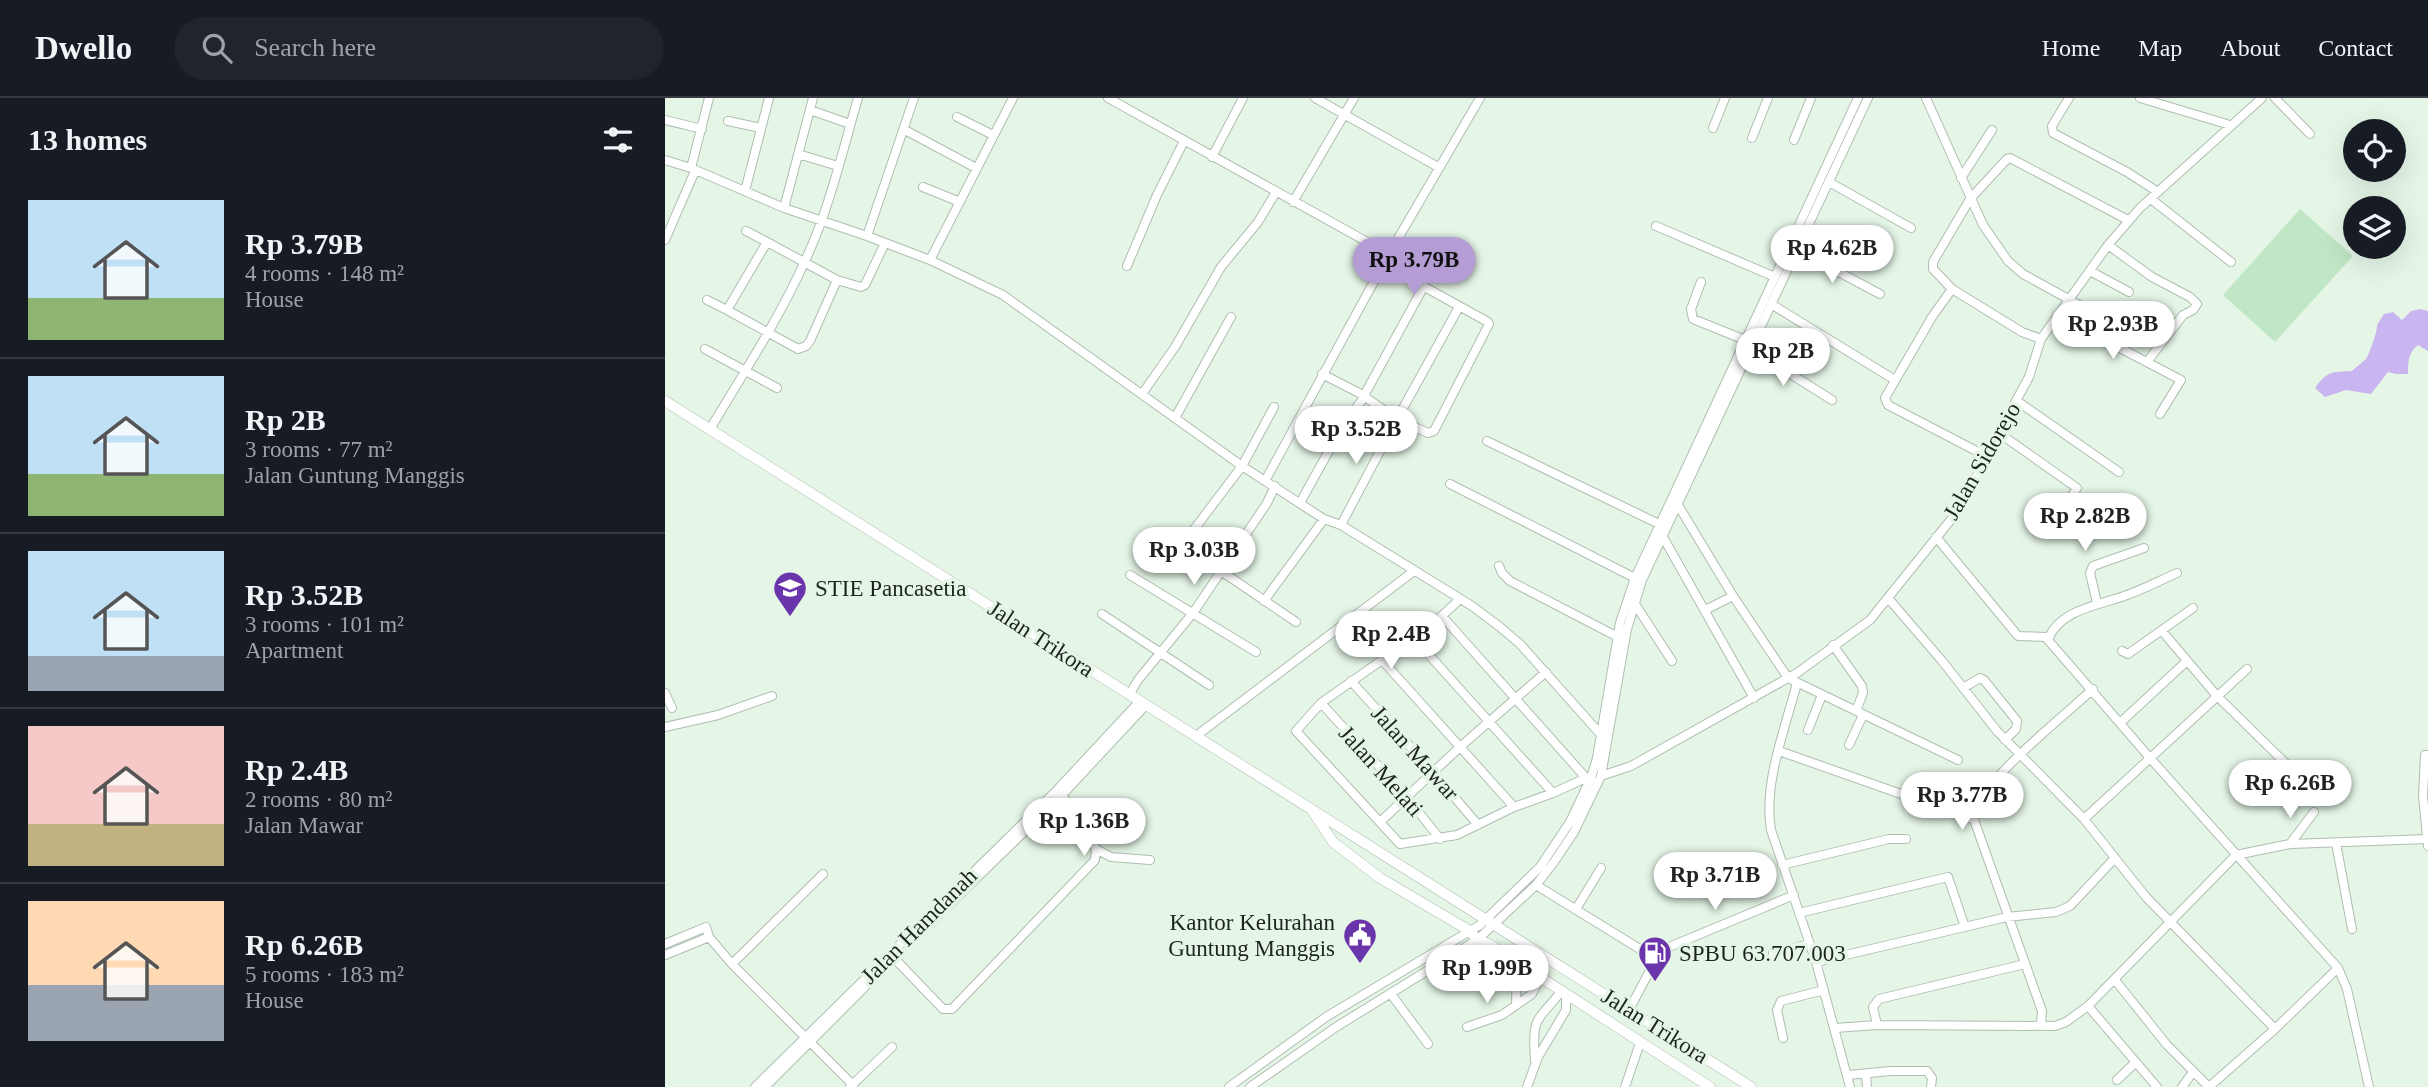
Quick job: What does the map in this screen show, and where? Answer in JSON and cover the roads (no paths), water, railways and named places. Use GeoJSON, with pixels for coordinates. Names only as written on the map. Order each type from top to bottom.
{"type":"FeatureCollection","features":[{"type":"Feature","properties":{"kind":"main road","name":"Jalan Trikora"},"geometry":{"type":"LineString","coordinates":[[665,401],[1751,1087]]}},
{"type":"Feature","properties":{"kind":"main road","name":"Jalan Trikora"},"geometry":{"type":"LineString","coordinates":[[1311,808],[1333,842],[1380,878],[1489,944],[1539,979],[1710,1087]]}},
{"type":"Feature","properties":{"kind":"main road"},"geometry":{"type":"LineString","coordinates":[[1333,842],[1337,832],[1343,829]]}},
{"type":"Feature","properties":{"kind":"street"},"geometry":{"type":"LineString","coordinates":[[665,240],[693,169],[709,98]]}},
{"type":"Feature","properties":{"kind":"street"},"geometry":{"type":"LineString","coordinates":[[744,191],[769,98]]}},
{"type":"Feature","properties":{"kind":"street"},"geometry":{"type":"LineString","coordinates":[[784,208],[813,98]]}},
{"type":"Feature","properties":{"kind":"street"},"geometry":{"type":"LineString","coordinates":[[710,429],[805,262],[822,221],[858,98]]}},
{"type":"Feature","properties":{"kind":"street"},"geometry":{"type":"LineString","coordinates":[[867,236],[914,98]]}},
{"type":"Feature","properties":{"kind":"street"},"geometry":{"type":"LineString","coordinates":[[930,260],[1013,98]]}},
{"type":"Feature","properties":{"kind":"street"},"geometry":{"type":"LineString","coordinates":[[1108,98],[1389,254]]}},
{"type":"Feature","properties":{"kind":"street"},"geometry":{"type":"LineString","coordinates":[[1212,157],[1243,98]]}},
{"type":"Feature","properties":{"kind":"street"},"geometry":{"type":"LineString","coordinates":[[1315,98],[1438,167]]}},
{"type":"Feature","properties":{"kind":"street"},"geometry":{"type":"LineString","coordinates":[[1293,202],[1354,98]]}},
{"type":"Feature","properties":{"kind":"street"},"geometry":{"type":"LineString","coordinates":[[1265,481],[1383,264],[1480,98]]}},
{"type":"Feature","properties":{"kind":"street"},"geometry":{"type":"LineString","coordinates":[[1713,128],[1725,98]]}},
{"type":"Feature","properties":{"kind":"street"},"geometry":{"type":"LineString","coordinates":[[1752,138],[1767,98]]}},
{"type":"Feature","properties":{"kind":"street"},"geometry":{"type":"LineString","coordinates":[[1794,140],[1811,98]]}},
{"type":"Feature","properties":{"kind":"street"},"geometry":{"type":"LineString","coordinates":[[1604,737],[1618,637],[1635,578],[1658,524],[1751,349],[1829,182],[1831,168],[1858,98]]}},
{"type":"Feature","properties":{"kind":"street"},"geometry":{"type":"LineString","coordinates":[[1229,1087],[1326,1017],[1495,925],[1536,885],[1574,832],[1604,737],[1642,580],[1678,505],[1745,340],[1868,98]]}},
{"type":"Feature","properties":{"kind":"street"},"geometry":{"type":"LineString","coordinates":[[1926,98],[1989,238],[2015,268],[2121,328]]}},
{"type":"Feature","properties":{"kind":"street"},"geometry":{"type":"LineString","coordinates":[[2069,98],[2052,127],[2053,133],[2127,172],[2231,262]]}},
{"type":"Feature","properties":{"kind":"street"},"geometry":{"type":"LineString","coordinates":[[2140,98],[2230,125]]}},
{"type":"Feature","properties":{"kind":"street","name":"Jalan Sidorejo"},"geometry":{"type":"LineString","coordinates":[[1380,822],[1398,844],[1440,839],[1457,835],[1514,807],[1593,777],[1631,766],[1788,678],[1870,620],[1969,493],[2029,377],[2042,339],[2068,298],[2129,220],[2262,98]]}},
{"type":"Feature","properties":{"kind":"street"},"geometry":{"type":"LineString","coordinates":[[2275,98],[2310,134]]}},
{"type":"Feature","properties":{"kind":"street"},"geometry":{"type":"LineString","coordinates":[[810,110],[851,124]]}},
{"type":"Feature","properties":{"kind":"street"},"geometry":{"type":"LineString","coordinates":[[957,117],[993,135]]}},
{"type":"Feature","properties":{"kind":"street"},"geometry":{"type":"LineString","coordinates":[[665,120],[702,129]]}},
{"type":"Feature","properties":{"kind":"street"},"geometry":{"type":"LineString","coordinates":[[728,121],[761,128]]}},
{"type":"Feature","properties":{"kind":"street"},"geometry":{"type":"LineString","coordinates":[[903,129],[976,168]]}},
{"type":"Feature","properties":{"kind":"street"},"geometry":{"type":"LineString","coordinates":[[1961,178],[1993,130]]}},
{"type":"Feature","properties":{"kind":"street"},"geometry":{"type":"LineString","coordinates":[[1127,266],[1157,195],[1184,141]]}},
{"type":"Feature","properties":{"kind":"street"},"geometry":{"type":"LineString","coordinates":[[798,154],[838,166]]}},
{"type":"Feature","properties":{"kind":"street"},"geometry":{"type":"LineString","coordinates":[[2042,339],[2022,332],[1952,289],[1932,266],[1970,199],[2010,158],[2129,220]]}},
{"type":"Feature","properties":{"kind":"street"},"geometry":{"type":"LineString","coordinates":[[665,160],[693,169],[784,208],[930,260],[1003,295],[1242,466],[1500,627],[1546,672],[1604,737]]}},
{"type":"Feature","properties":{"kind":"street"},"geometry":{"type":"LineString","coordinates":[[1829,182],[1911,229]]}},
{"type":"Feature","properties":{"kind":"street"},"geometry":{"type":"LineString","coordinates":[[923,187],[960,202]]}},
{"type":"Feature","properties":{"kind":"street"},"geometry":{"type":"LineString","coordinates":[[1142,394],[1175,347],[1221,267],[1258,222],[1276,192]]}},
{"type":"Feature","properties":{"kind":"street"},"geometry":{"type":"LineString","coordinates":[[1656,226],[1775,277]]}},
{"type":"Feature","properties":{"kind":"street"},"geometry":{"type":"LineString","coordinates":[[746,231],[837,280],[861,288],[865,285],[885,243]]}},
{"type":"Feature","properties":{"kind":"street"},"geometry":{"type":"LineString","coordinates":[[727,310],[767,242]]}},
{"type":"Feature","properties":{"kind":"street"},"geometry":{"type":"LineString","coordinates":[[2108,245],[2152,277],[2190,297],[2197,304],[2193,310],[2183,315],[2147,362]]}},
{"type":"Feature","properties":{"kind":"street"},"geometry":{"type":"LineString","coordinates":[[1797,250],[1880,294]]}},
{"type":"Feature","properties":{"kind":"street"},"geometry":{"type":"LineString","coordinates":[[1322,374],[1365,396],[1397,419],[1428,433],[1434,432],[1490,327],[1488,322],[1383,264]]}},
{"type":"Feature","properties":{"kind":"street"},"geometry":{"type":"LineString","coordinates":[[2090,271],[2129,292]]}},
{"type":"Feature","properties":{"kind":"street"},"geometry":{"type":"LineString","coordinates":[[706,300],[798,349],[806,346],[837,280]]}},
{"type":"Feature","properties":{"kind":"street"},"geometry":{"type":"LineString","coordinates":[[1701,282],[1691,309],[1693,319],[1745,340]]}},
{"type":"Feature","properties":{"kind":"street"},"geometry":{"type":"LineString","coordinates":[[1300,503],[1342,427],[1365,396],[1424,286]]}},
{"type":"Feature","properties":{"kind":"street"},"geometry":{"type":"LineString","coordinates":[[1952,289],[1932,317],[1885,398],[1888,405],[1986,456]]}},
{"type":"Feature","properties":{"kind":"street"},"geometry":{"type":"LineString","coordinates":[[1772,304],[1895,380]]}},
{"type":"Feature","properties":{"kind":"street"},"geometry":{"type":"LineString","coordinates":[[1341,526],[1459,307]]}},
{"type":"Feature","properties":{"kind":"street"},"geometry":{"type":"LineString","coordinates":[[2057,315],[2181,380],[2160,414]]}},
{"type":"Feature","properties":{"kind":"street"},"geometry":{"type":"LineString","coordinates":[[1175,418],[1231,317]]}},
{"type":"Feature","properties":{"kind":"street"},"geometry":{"type":"LineString","coordinates":[[705,349],[777,388]]}},
{"type":"Feature","properties":{"kind":"street"},"geometry":{"type":"LineString","coordinates":[[1751,349],[1832,401]]}},
{"type":"Feature","properties":{"kind":"street"},"geometry":{"type":"LineString","coordinates":[[2017,401],[2119,472]]}},
{"type":"Feature","properties":{"kind":"street"},"geometry":{"type":"LineString","coordinates":[[1180,548],[1242,466],[1274,407]]}},
{"type":"Feature","properties":{"kind":"street"},"geometry":{"type":"LineString","coordinates":[[1342,427],[1382,448]]}},
{"type":"Feature","properties":{"kind":"street"},"geometry":{"type":"LineString","coordinates":[[1999,433],[2077,488],[2055,521]]}},
{"type":"Feature","properties":{"kind":"street"},"geometry":{"type":"LineString","coordinates":[[1487,441],[1658,524]]}},
{"type":"Feature","properties":{"kind":"street"},"geometry":{"type":"LineString","coordinates":[[1450,484],[1635,578]]}},
{"type":"Feature","properties":{"kind":"street"},"geometry":{"type":"LineString","coordinates":[[1129,695],[1138,680],[1193,613],[1267,503],[1275,486]]}},
{"type":"Feature","properties":{"kind":"street"},"geometry":{"type":"LineString","coordinates":[[1678,505],[1733,596],[1788,678],[1958,760]]}},
{"type":"Feature","properties":{"kind":"street"},"geometry":{"type":"LineString","coordinates":[[1264,601],[1324,519]]}},
{"type":"Feature","properties":{"kind":"street"},"geometry":{"type":"LineString","coordinates":[[1158,535],[1220,571],[1296,622]]}},
{"type":"Feature","properties":{"kind":"street"},"geometry":{"type":"LineString","coordinates":[[1663,537],[1754,698]]}},
{"type":"Feature","properties":{"kind":"street"},"geometry":{"type":"LineString","coordinates":[[1936,537],[2018,636],[2049,637],[2064,621],[2097,603],[2126,596],[2177,573]]}},
{"type":"Feature","properties":{"kind":"street"},"geometry":{"type":"LineString","coordinates":[[2097,603],[2090,573],[2093,566],[2144,548]]}},
{"type":"Feature","properties":{"kind":"street"},"geometry":{"type":"LineString","coordinates":[[1499,566],[1510,581],[1618,637]]}},
{"type":"Feature","properties":{"kind":"street"},"geometry":{"type":"LineString","coordinates":[[1196,736],[1414,571]]}},
{"type":"Feature","properties":{"kind":"street"},"geometry":{"type":"LineString","coordinates":[[1130,575],[1256,652]]}},
{"type":"Feature","properties":{"kind":"street"},"geometry":{"type":"LineString","coordinates":[[1705,610],[1733,596]]}},
{"type":"Feature","properties":{"kind":"street"},"geometry":{"type":"LineString","coordinates":[[1888,598],[2005,740],[2084,819],[2169,922],[2275,1029]]}},
{"type":"Feature","properties":{"kind":"street"},"geometry":{"type":"LineString","coordinates":[[1459,600],[1413,638],[1321,703],[1296,731],[1380,822],[1546,672]]}},
{"type":"Feature","properties":{"kind":"street"},"geometry":{"type":"LineString","coordinates":[[1635,604],[1672,661]]}},
{"type":"Feature","properties":{"kind":"street"},"geometry":{"type":"LineString","coordinates":[[2122,651],[2128,654],[2193,608]]}},
{"type":"Feature","properties":{"kind":"street"},"geometry":{"type":"LineString","coordinates":[[1102,614],[1209,685]]}},
{"type":"Feature","properties":{"kind":"street"},"geometry":{"type":"LineString","coordinates":[[1442,616],[1593,777]]}},
{"type":"Feature","properties":{"kind":"street"},"geometry":{"type":"LineString","coordinates":[[2162,631],[2217,696],[2322,797]]}},
{"type":"Feature","properties":{"kind":"street"},"geometry":{"type":"LineString","coordinates":[[2049,637],[2050,642],[2150,758],[2338,968],[2347,989],[2369,1087]]}},
{"type":"Feature","properties":{"kind":"street"},"geometry":{"type":"LineString","coordinates":[[1413,638],[1553,793]]}},
{"type":"Feature","properties":{"kind":"street"},"geometry":{"type":"LineString","coordinates":[[1833,645],[1863,693],[1849,745]]}},
{"type":"Feature","properties":{"kind":"street"},"geometry":{"type":"LineString","coordinates":[[1382,660],[1514,807]]}},
{"type":"Feature","properties":{"kind":"street"},"geometry":{"type":"LineString","coordinates":[[2121,722],[2187,661]]}},
{"type":"Feature","properties":{"kind":"street"},"geometry":{"type":"LineString","coordinates":[[2084,819],[2247,668]]}},
{"type":"Feature","properties":{"kind":"street"},"geometry":{"type":"LineString","coordinates":[[1963,688],[1980,678],[2001,699],[2017,721],[2016,729],[2005,740]]}},
{"type":"Feature","properties":{"kind":"street","name":"Jalan Mawar"},"geometry":{"type":"LineString","coordinates":[[1351,681],[1478,825]]}},
{"type":"Feature","properties":{"kind":"street"},"geometry":{"type":"LineString","coordinates":[[1797,683],[1773,773],[1768,816],[1816,962],[1850,1087]]}},
{"type":"Feature","properties":{"kind":"street"},"geometry":{"type":"LineString","coordinates":[[2041,1026],[2042,1011],[1972,814],[1981,796],[2092,690]]}},
{"type":"Feature","properties":{"kind":"street"},"geometry":{"type":"LineString","coordinates":[[665,693],[672,708]]}},
{"type":"Feature","properties":{"kind":"street"},"geometry":{"type":"LineString","coordinates":[[1808,730],[1822,695]]}},
{"type":"Feature","properties":{"kind":"street"},"geometry":{"type":"LineString","coordinates":[[665,727],[718,715],[772,696]]}},
{"type":"Feature","properties":{"kind":"street","name":"Jalan Melati"},"geometry":{"type":"LineString","coordinates":[[1321,703],[1406,796],[1440,839]]}},
{"type":"Feature","properties":{"kind":"street","name":"Jalan Hamdanah"},"geometry":{"type":"LineString","coordinates":[[755,1087],[894,958],[1060,792],[1142,704]]}},
{"type":"Feature","properties":{"kind":"street"},"geometry":{"type":"LineString","coordinates":[[1779,751],[1972,819]]}},
{"type":"Feature","properties":{"kind":"street"},"geometry":{"type":"LineString","coordinates":[[1835,1028],[1877,1025],[2061,1025],[2088,1006],[2115,980],[2237,855],[2290,844],[2427,841],[2423,796],[2427,755]]}},
{"type":"Feature","properties":{"kind":"street"},"geometry":{"type":"LineString","coordinates":[[1250,1087],[1336,1027],[1391,994],[1473,935],[1484,919],[1531,877],[1552,852],[1593,777]]}},
{"type":"Feature","properties":{"kind":"street"},"geometry":{"type":"LineString","coordinates":[[1060,792],[1096,849],[1111,857],[1150,860]]}},
{"type":"Feature","properties":{"kind":"street","name":"Jalan Hamdanah"},"geometry":{"type":"LineString","coordinates":[[765,1087],[807,1040],[1060,792]]}},
{"type":"Feature","properties":{"kind":"street"},"geometry":{"type":"LineString","coordinates":[[2290,844],[2314,812]]}},
{"type":"Feature","properties":{"kind":"street"},"geometry":{"type":"LineString","coordinates":[[1782,865],[1889,838],[1906,839]]}},
{"type":"Feature","properties":{"kind":"street"},"geometry":{"type":"LineString","coordinates":[[2336,843],[2352,929]]}},
{"type":"Feature","properties":{"kind":"street"},"geometry":{"type":"LineString","coordinates":[[894,958],[943,1009],[952,1009],[1095,860],[1096,849]]}},
{"type":"Feature","properties":{"kind":"street"},"geometry":{"type":"LineString","coordinates":[[1816,962],[2007,917],[2064,909],[2115,858]]}},
{"type":"Feature","properties":{"kind":"street"},"geometry":{"type":"LineString","coordinates":[[1576,909],[1601,868]]}},
{"type":"Feature","properties":{"kind":"street"},"geometry":{"type":"LineString","coordinates":[[732,964],[823,874]]}},
{"type":"Feature","properties":{"kind":"street"},"geometry":{"type":"LineString","coordinates":[[1799,914],[1948,877],[1965,927]]}},
{"type":"Feature","properties":{"kind":"street"},"geometry":{"type":"LineString","coordinates":[[1536,885],[1656,959]]}},
{"type":"Feature","properties":{"kind":"street"},"geometry":{"type":"LineString","coordinates":[[1629,1010],[1656,959],[1668,947],[1794,895]]}},
{"type":"Feature","properties":{"kind":"street"},"geometry":{"type":"LineString","coordinates":[[665,944],[706,927],[709,937],[732,964],[852,1086],[892,1047]]}},
{"type":"Feature","properties":{"kind":"street"},"geometry":{"type":"LineString","coordinates":[[665,955],[709,937]]}},
{"type":"Feature","properties":{"kind":"street"},"geometry":{"type":"LineString","coordinates":[[1773,953],[1810,944]]}},
{"type":"Feature","properties":{"kind":"street"},"geometry":{"type":"LineString","coordinates":[[1516,1005],[1517,964]]}},
{"type":"Feature","properties":{"kind":"street"},"geometry":{"type":"LineString","coordinates":[[1877,1025],[1873,1007],[1879,999],[2025,964]]}},
{"type":"Feature","properties":{"kind":"street"},"geometry":{"type":"LineString","coordinates":[[2115,980],[2193,1072],[2209,1087],[2275,1029],[2338,968]]}},
{"type":"Feature","properties":{"kind":"street"},"geometry":{"type":"LineString","coordinates":[[1467,1027],[1502,1015],[1532,994],[1539,979]]}},
{"type":"Feature","properties":{"kind":"street"},"geometry":{"type":"LineString","coordinates":[[1783,1038],[1777,1010],[1781,1001],[1824,990]]}},
{"type":"Feature","properties":{"kind":"street"},"geometry":{"type":"LineString","coordinates":[[1391,994],[1428,1044]]}},
{"type":"Feature","properties":{"kind":"street"},"geometry":{"type":"LineString","coordinates":[[1535,1064],[1534,1026],[1538,1017],[1564,994]]}},
{"type":"Feature","properties":{"kind":"street"},"geometry":{"type":"LineString","coordinates":[[1527,1087],[1535,1064],[1566,1010],[1564,994]]}},
{"type":"Feature","properties":{"kind":"street"},"geometry":{"type":"LineString","coordinates":[[2088,1006],[2157,1087]]}},
{"type":"Feature","properties":{"kind":"street"},"geometry":{"type":"LineString","coordinates":[[1625,1087],[1640,1043]]}},
{"type":"Feature","properties":{"kind":"street"},"geometry":{"type":"LineString","coordinates":[[2117,1080],[2136,1062]]}},
{"type":"Feature","properties":{"kind":"street"},"geometry":{"type":"LineString","coordinates":[[1848,1076],[1891,1071],[1927,1071],[1932,1078],[1931,1087]]}},
{"type":"Feature","properties":{"kind":"street"},"geometry":{"type":"LineString","coordinates":[[2182,1087],[2193,1072]]}},
{"type":"Feature","properties":{"kind":"street"},"geometry":{"type":"LineString","coordinates":[[1866,1074],[1867,1087]]}},
{"type":"Feature","properties":{"kind":"place","name":"STIE Pancasetia"},"geometry":{"type":"Point","coordinates":[790,618]}},
{"type":"Feature","properties":{"kind":"place","name":"Kantor Kelurahan Guntung Manggis"},"geometry":{"type":"Point","coordinates":[1360,965]}},
{"type":"Feature","properties":{"kind":"place","name":"SPBU 63.707.003"},"geometry":{"type":"Point","coordinates":[1655,983]}}]}
